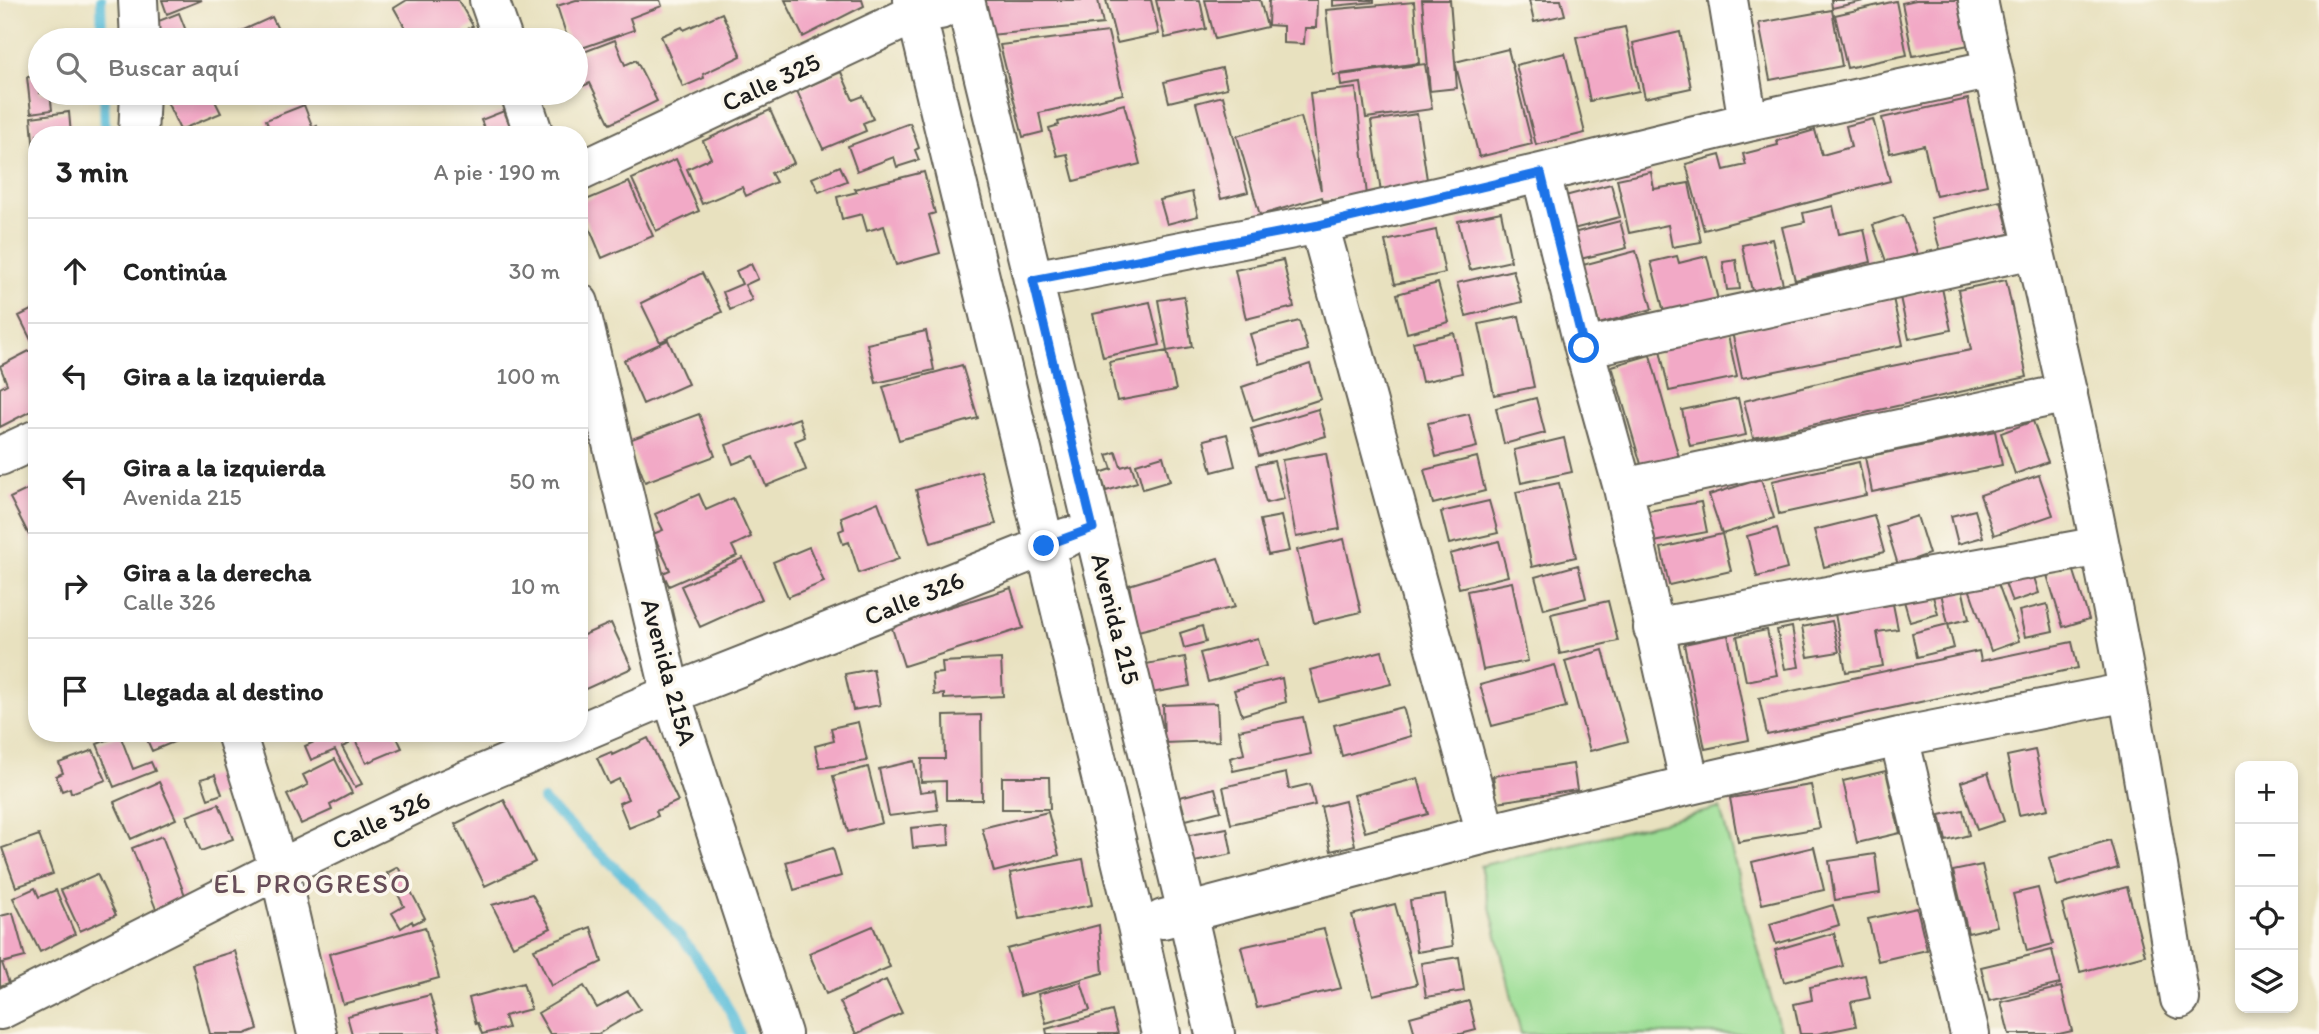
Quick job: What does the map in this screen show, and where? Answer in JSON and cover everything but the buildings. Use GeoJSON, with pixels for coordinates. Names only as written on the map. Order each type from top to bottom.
{"type":"FeatureCollection","features":[{"type":"Feature","properties":{"kind":"street"},"geometry":{"type":"LineString","coordinates":[[138,0],[139,28]]}},
{"type":"Feature","properties":{"kind":"street"},"geometry":{"type":"LineString","coordinates":[[489,0],[499,28]]}},
{"type":"Feature","properties":{"kind":"street"},"geometry":{"type":"LineString","coordinates":[[1728,0],[1748,122]]}},
{"type":"Feature","properties":{"kind":"street"},"geometry":{"type":"LineString","coordinates":[[1978,0],[2101,546],[2129,692],[2180,999]]}},
{"type":"Feature","properties":{"kind":"street","name":"Calle 325"},"geometry":{"type":"LineString","coordinates":[[588,168],[915,6],[966,3]]}},
{"type":"Feature","properties":{"kind":"street","name":"Avenida 215"},"geometry":{"type":"LineString","coordinates":[[966,3],[1215,1034]]}},
{"type":"Feature","properties":{"kind":"street","name":"Avenida 215"},"geometry":{"type":"LineString","coordinates":[[915,6],[1137,926],[1160,1034]]}},
{"type":"Feature","properties":{"kind":"street"},"geometry":{"type":"LineString","coordinates":[[1033,280],[1319,225],[1748,122],[1993,69]]}},
{"type":"Feature","properties":{"kind":"street"},"geometry":{"type":"LineString","coordinates":[[138,126],[139,105]]}},
{"type":"Feature","properties":{"kind":"street"},"geometry":{"type":"LineString","coordinates":[[524,105],[531,126]]}},
{"type":"Feature","properties":{"kind":"street"},"geometry":{"type":"LineString","coordinates":[[1541,173],[1584,348],[1623,488],[1690,785]]}},
{"type":"Feature","properties":{"kind":"street"},"geometry":{"type":"LineString","coordinates":[[1319,225],[1486,834]]}},
{"type":"Feature","properties":{"kind":"street"},"geometry":{"type":"LineString","coordinates":[[1584,348],[2034,249]]}},
{"type":"Feature","properties":{"kind":"street","name":"Avenida 215A"},"geometry":{"type":"LineString","coordinates":[[588,341],[671,694],[782,1034]]}},
{"type":"Feature","properties":{"kind":"street"},"geometry":{"type":"LineString","coordinates":[[1623,488],[2068,393]]}},
{"type":"Feature","properties":{"kind":"street"},"geometry":{"type":"LineString","coordinates":[[0,456],[28,443]]}},
{"type":"Feature","properties":{"kind":"street","name":"Calle 326"},"geometry":{"type":"LineString","coordinates":[[588,729],[1093,528]]}},
{"type":"Feature","properties":{"kind":"street"},"geometry":{"type":"LineString","coordinates":[[1653,628],[2101,546]]}},
{"type":"Feature","properties":{"kind":"street"},"geometry":{"type":"LineString","coordinates":[[1137,926],[1486,834],[1690,785],[1899,737],[2129,692]]}},
{"type":"Feature","properties":{"kind":"street"},"geometry":{"type":"LineString","coordinates":[[1899,737],[1970,1034]]}},
{"type":"Feature","properties":{"kind":"street"},"geometry":{"type":"LineString","coordinates":[[239,742],[279,869],[317,1034]]}},
{"type":"Feature","properties":{"kind":"street","name":"Calle 326"},"geometry":{"type":"LineString","coordinates":[[0,1010],[279,869],[444,790],[558,742]]}},
{"type":"Feature","properties":{"kind":"green space"},"geometry":{"type":"Polygon","coordinates":[[[1720,808],[1781,1034],[1521,1034],[1480,866],[1720,808]]]}},
{"type":"Feature","properties":{"kind":"waterway"},"geometry":{"type":"LineString","coordinates":[[101,0],[102,28]]}},
{"type":"Feature","properties":{"kind":"waterway"},"geometry":{"type":"LineString","coordinates":[[104,105],[105,126]]}},
{"type":"Feature","properties":{"kind":"waterway"},"geometry":{"type":"LineString","coordinates":[[543,800],[627,879],[680,936],[724,999],[740,1034]]}},
{"type":"Feature","properties":{"kind":"district","name":"EL PROGRESO"},"geometry":{"type":"Point","coordinates":[313,883]}},
{"type":"Feature","properties":{"kind":"route"},"geometry":{"type":"LineString","coordinates":[[1044,546],[1093,528],[1033,280],[1319,225],[1541,173],[1584,348]]}}]}
